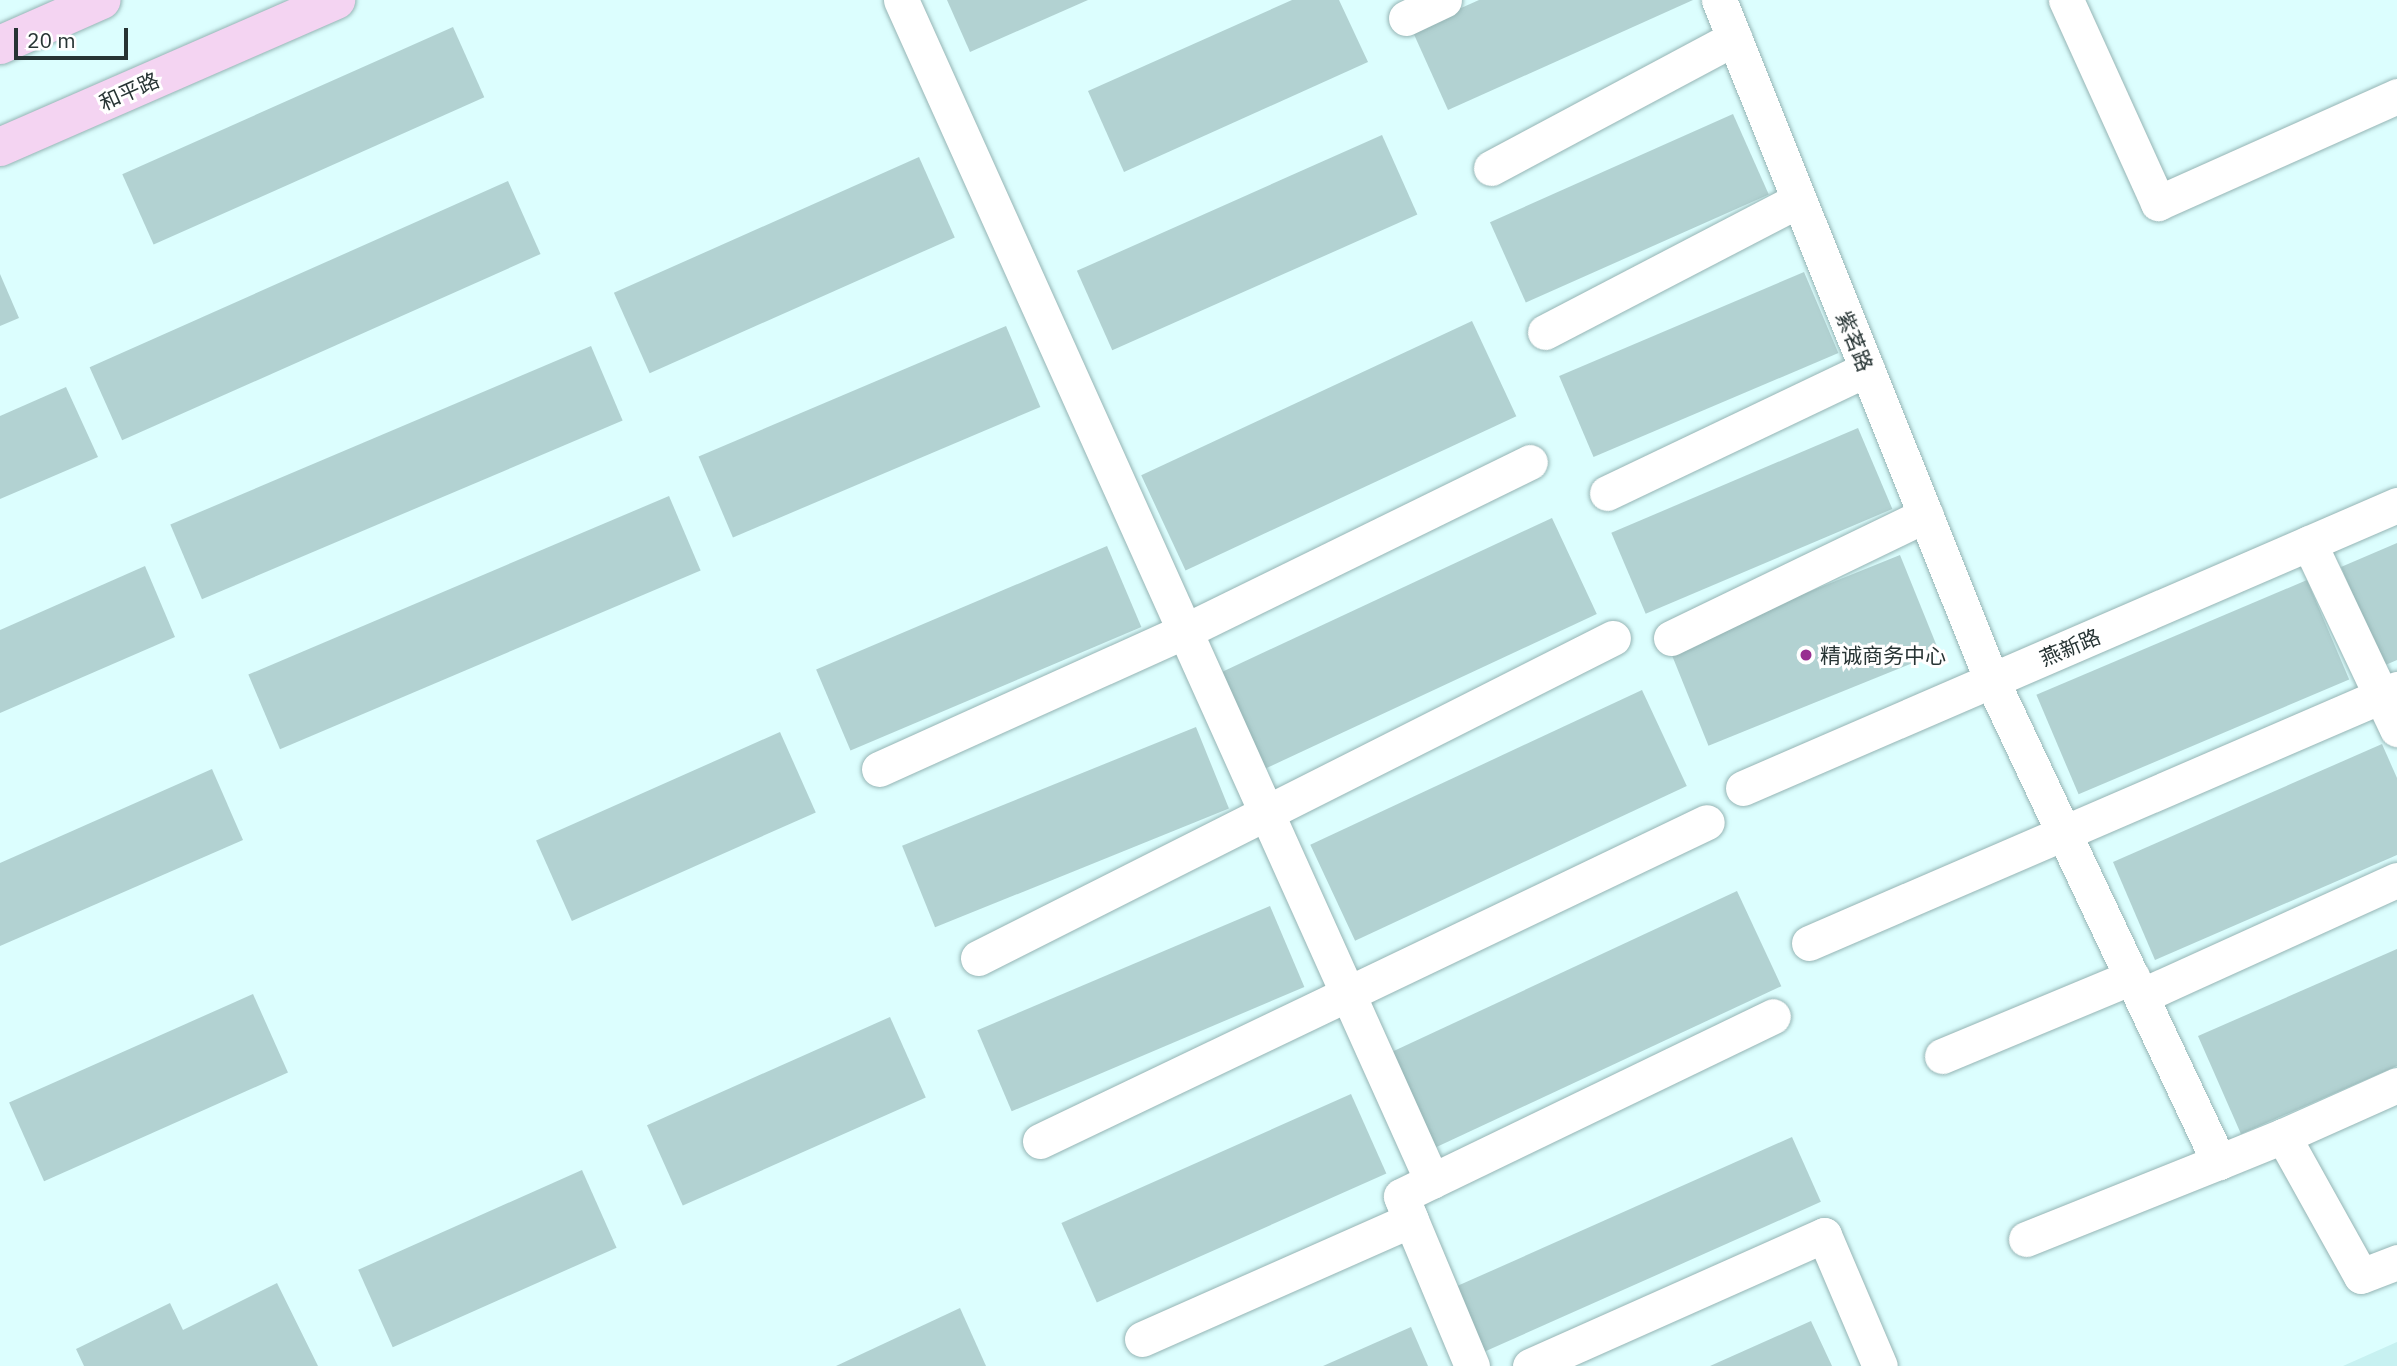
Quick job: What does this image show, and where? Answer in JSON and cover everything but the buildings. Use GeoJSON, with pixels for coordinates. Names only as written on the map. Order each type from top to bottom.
{"type":"FeatureCollection","features":[{"type":"Feature","properties":{"kind":"main road"},"geometry":{"type":"LineString","coordinates":[[0,45],[102,0]]}},
{"type":"Feature","properties":{"kind":"main road","name":"和平路"},"geometry":{"type":"LineString","coordinates":[[0,148],[335,0]]}},
{"type":"Feature","properties":{"kind":"street"},"geometry":{"type":"LineString","coordinates":[[901,0],[1432,1181]]}},
{"type":"Feature","properties":{"kind":"street"},"geometry":{"type":"LineString","coordinates":[[1406,18],[1444,0]]}},
{"type":"Feature","properties":{"kind":"street","name":"紫茗路"},"geometry":{"type":"LineString","coordinates":[[1719,0],[1992,681],[2219,1162]]}},
{"type":"Feature","properties":{"kind":"street"},"geometry":{"type":"LineString","coordinates":[[2066,0],[2158,203],[2397,96]]}},
{"type":"Feature","properties":{"kind":"street"},"geometry":{"type":"LineString","coordinates":[[1491,168],[1734,38]]}},
{"type":"Feature","properties":{"kind":"street"},"geometry":{"type":"LineString","coordinates":[[1545,332],[1799,200]]}},
{"type":"Feature","properties":{"kind":"street"},"geometry":{"type":"LineString","coordinates":[[1607,493],[1867,369]]}},
{"type":"Feature","properties":{"kind":"street"},"geometry":{"type":"LineString","coordinates":[[879,769],[1185,631],[1530,461]]}},
{"type":"Feature","properties":{"kind":"street","name":"燕新路"},"geometry":{"type":"LineString","coordinates":[[1743,788],[2397,505]]}},
{"type":"Feature","properties":{"kind":"street"},"geometry":{"type":"LineString","coordinates":[[1671,638],[1926,515]]}},
{"type":"Feature","properties":{"kind":"street"},"geometry":{"type":"LineString","coordinates":[[2309,543],[2389,692],[2397,729]]}},
{"type":"Feature","properties":{"kind":"street"},"geometry":{"type":"LineString","coordinates":[[978,958],[1613,638]]}},
{"type":"Feature","properties":{"kind":"street"},"geometry":{"type":"LineString","coordinates":[[1809,943],[2065,836],[2389,692]]}},
{"type":"Feature","properties":{"kind":"street"},"geometry":{"type":"LineString","coordinates":[[1040,1141],[1707,822]]}},
{"type":"Feature","properties":{"kind":"street"},"geometry":{"type":"LineString","coordinates":[[1941,1056],[2136,987],[2397,880]]}},
{"type":"Feature","properties":{"kind":"street"},"geometry":{"type":"LineString","coordinates":[[1472,1366],[1401,1196],[1773,1016]]}},
{"type":"Feature","properties":{"kind":"street"},"geometry":{"type":"LineString","coordinates":[[2026,1240],[2283,1136],[2397,1084]]}},
{"type":"Feature","properties":{"kind":"street"},"geometry":{"type":"LineString","coordinates":[[2283,1136],[2361,1276],[2397,1262]]}},
{"type":"Feature","properties":{"kind":"street"},"geometry":{"type":"LineString","coordinates":[[1142,1339],[1411,1220]]}},
{"type":"Feature","properties":{"kind":"street"},"geometry":{"type":"LineString","coordinates":[[1530,1366],[1824,1235],[1880,1366]]}},
{"type":"Feature","properties":{"kind":"shaded area"},"geometry":{"type":"Polygon","coordinates":[[[2397,1342],[2397,1366],[2343,1366],[2397,1342]]]}},
{"type":"Feature","properties":{"kind":"place","name":"精诚商务中心"},"geometry":{"type":"Point","coordinates":[1806,655]}}]}
